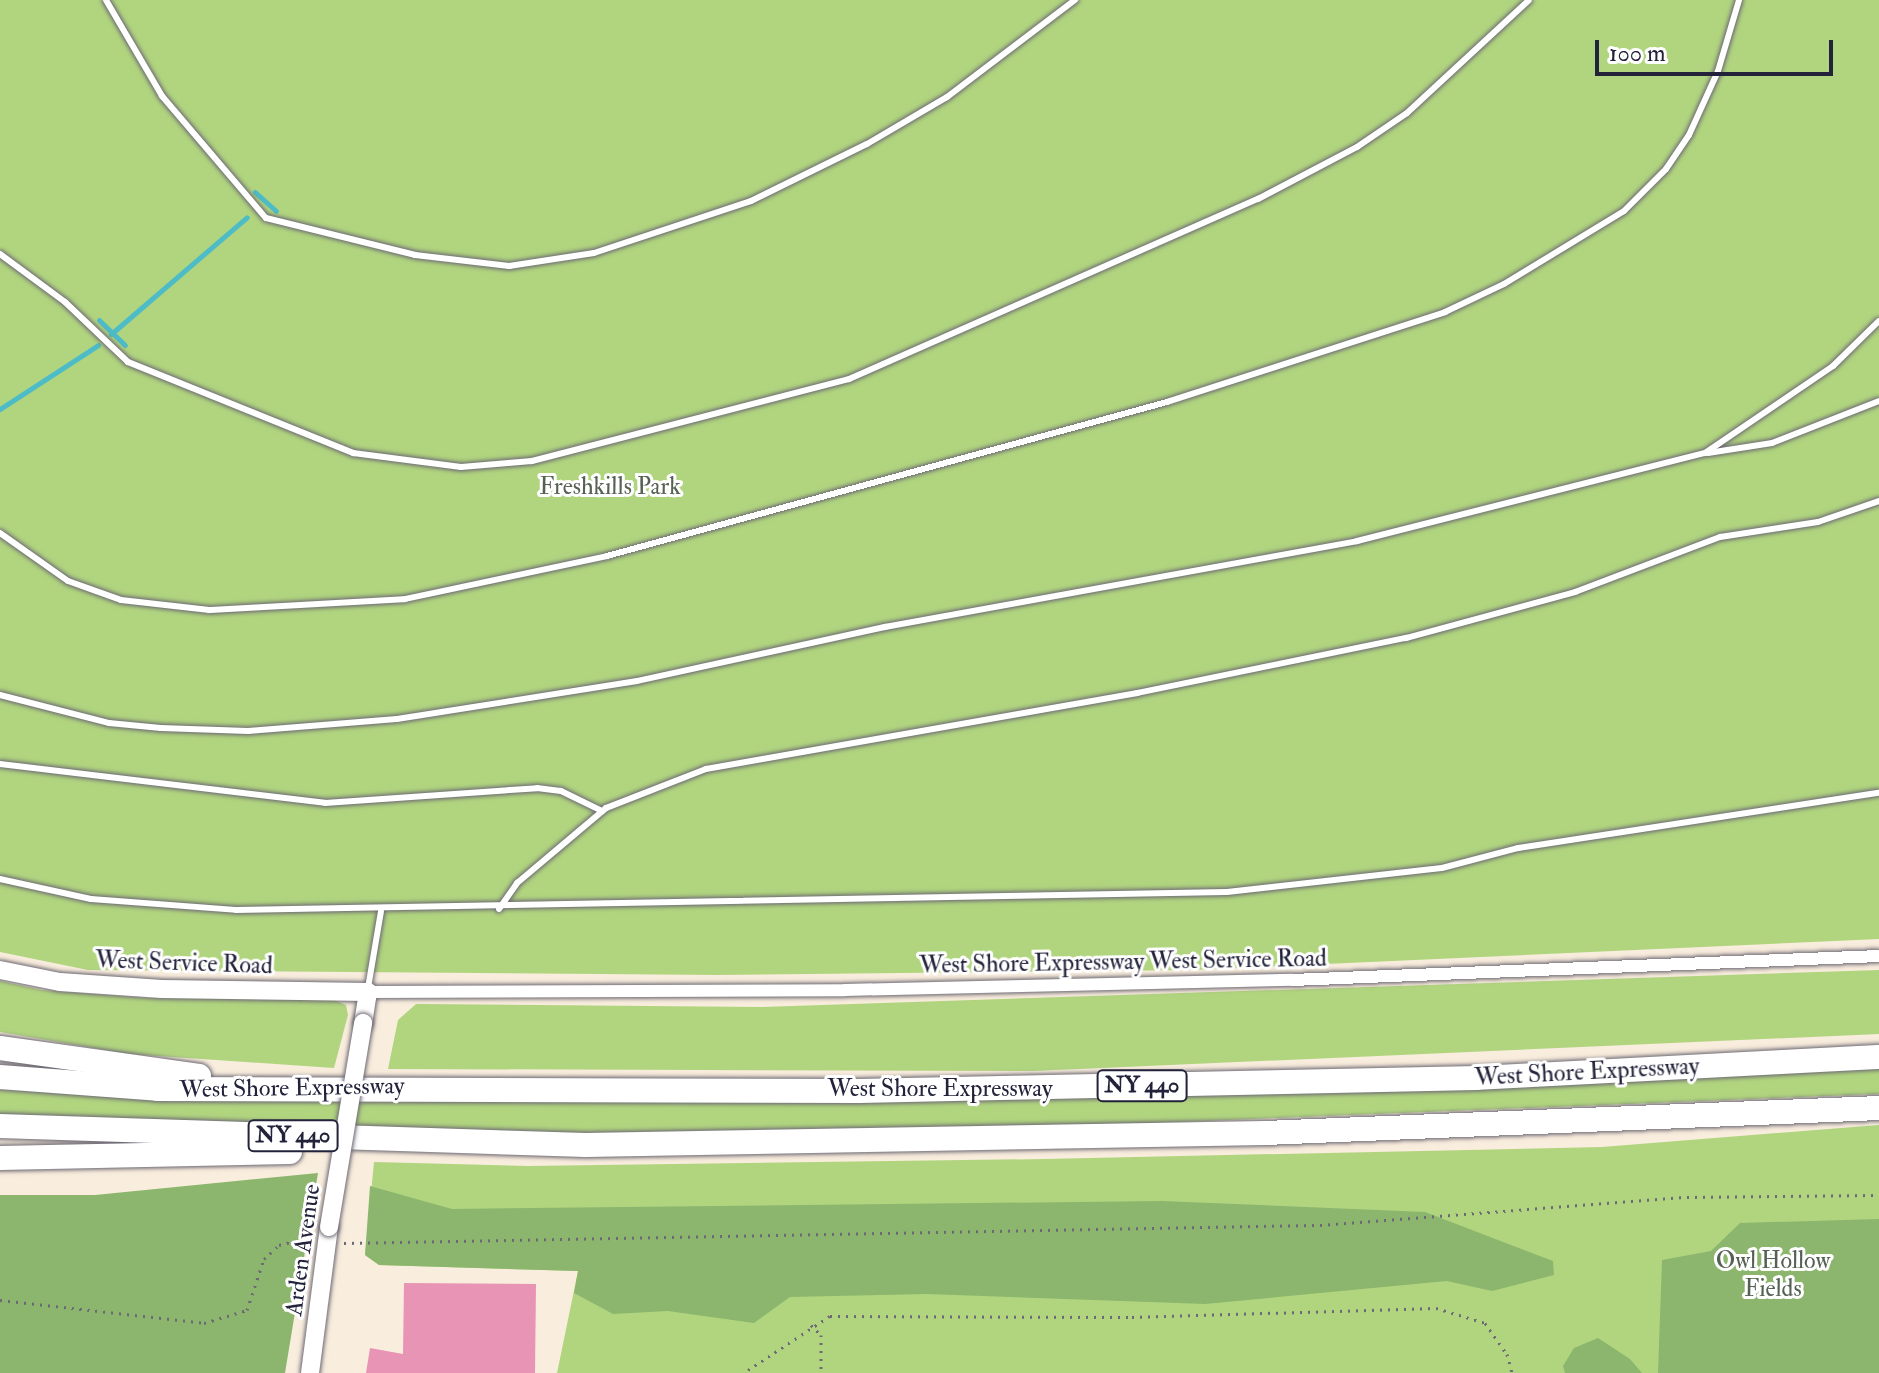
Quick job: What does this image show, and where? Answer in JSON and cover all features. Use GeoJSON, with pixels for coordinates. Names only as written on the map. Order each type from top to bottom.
{"type":"FeatureCollection","features":[{"type":"Feature","properties":{"kind":"highway"},"geometry":{"type":"LineString","coordinates":[[0,1048],[230,1079],[405,1087]]}},
{"type":"Feature","properties":{"kind":"highway","name":"West Shore Expressway"},"geometry":{"type":"LineString","coordinates":[[0,1077],[158,1089],[1064,1088],[1477,1078],[1879,1057]]}},
{"type":"Feature","properties":{"kind":"highway","name":"West Shore Expressway"},"geometry":{"type":"LineString","coordinates":[[0,1126],[586,1145],[1296,1132],[1879,1108]]}},
{"type":"Feature","properties":{"kind":"highway"},"geometry":{"type":"LineString","coordinates":[[0,1158],[586,1145]]}},
{"type":"Feature","properties":{"kind":"street","name":"West Shore Expressway West Service Road"},"geometry":{"type":"LineString","coordinates":[[368,992],[829,991],[1246,981],[1879,956]]}},
{"type":"Feature","properties":{"kind":"street","name":"West Service Road"},"geometry":{"type":"LineString","coordinates":[[0,970],[60,982],[162,989],[368,992]]}},
{"type":"Feature","properties":{"kind":"street","name":"Arden Avenue"},"geometry":{"type":"LineString","coordinates":[[310,1373],[328,1235],[368,992]]}},
{"type":"Feature","properties":{"kind":"lane"},"geometry":{"type":"LineString","coordinates":[[106,0],[162,96],[266,218],[415,255],[509,266],[594,253],[751,201],[922,112],[1075,0]]}},
{"type":"Feature","properties":{"kind":"lane"},"geometry":{"type":"LineString","coordinates":[[0,254],[65,302],[128,362],[353,453],[461,467],[532,461],[849,379],[1258,199],[1395,121],[1454,74],[1529,0]]}},
{"type":"Feature","properties":{"kind":"lane"},"geometry":{"type":"LineString","coordinates":[[0,533],[68,581],[121,600],[222,610],[405,599],[607,556],[1167,402],[1445,312],[1504,284],[1624,211],[1666,169],[1689,135],[1718,71],[1739,0]]}},
{"type":"Feature","properties":{"kind":"lane"},"geometry":{"type":"LineString","coordinates":[[1705,453],[1833,366],[1879,321]]}},
{"type":"Feature","properties":{"kind":"lane"},"geometry":{"type":"LineString","coordinates":[[0,695],[109,723],[205,730],[438,714],[637,681],[885,627],[1432,526],[1705,453],[1772,443],[1879,401]]}},
{"type":"Feature","properties":{"kind":"lane"},"geometry":{"type":"LineString","coordinates":[[499,909],[517,883],[602,811],[706,769],[1137,693],[1449,628],[1575,592],[1705,541],[1818,522],[1879,501]]}},
{"type":"Feature","properties":{"kind":"lane"},"geometry":{"type":"LineString","coordinates":[[0,764],[325,803],[537,788],[561,791],[602,811]]}},
{"type":"Feature","properties":{"kind":"lane"},"geometry":{"type":"LineString","coordinates":[[0,879],[91,899],[236,910],[499,909],[1227,892],[1442,868],[1518,848],[1879,793]]}},
{"type":"Feature","properties":{"kind":"lane"},"geometry":{"type":"LineString","coordinates":[[368,992],[381,911]]}},
{"type":"Feature","properties":{"kind":"path"},"geometry":{"type":"LineString","coordinates":[[0,1300],[204,1323],[247,1310],[264,1259],[279,1245],[306,1236],[1320,1225],[1503,1208],[1744,1196],[1879,1195]]}},
{"type":"Feature","properties":{"kind":"path"},"geometry":{"type":"LineString","coordinates":[[748,1370],[777,1355],[811,1324],[830,1316],[921,1312],[1132,1317],[1436,1308],[1485,1323],[1507,1354],[1512,1373]]}},
{"type":"Feature","properties":{"kind":"path"},"geometry":{"type":"LineString","coordinates":[[811,1324],[821,1335],[821,1373]]}},
{"type":"Feature","properties":{"kind":"green space","name":"Freshkills Park"},"geometry":{"type":"Polygon","coordinates":[[[0,0],[1879,0],[1879,939],[1193,970],[719,975],[88,970],[0,952],[0,0]]]}},
{"type":"Feature","properties":{"kind":"green space"},"geometry":{"type":"Polygon","coordinates":[[[1879,970],[1879,1034],[1033,1071],[388,1069],[398,1020],[416,1004],[761,1007],[1879,970]]]}},
{"type":"Feature","properties":{"kind":"green space"},"geometry":{"type":"Polygon","coordinates":[[[0,981],[42,990],[146,998],[334,1000],[346,1005],[348,1015],[334,1068],[129,1054],[0,1032],[0,981]]]}},
{"type":"Feature","properties":{"kind":"green space"},"geometry":{"type":"Polygon","coordinates":[[[1879,1064],[1879,1094],[1154,1123],[573,1133],[0,1116],[0,1090],[89,1094],[1879,1064]]]}},
{"type":"Feature","properties":{"kind":"green space","name":"Owl Hollow Fields"},"geometry":{"type":"Polygon","coordinates":[[[1879,1125],[1879,1373],[557,1373],[578,1271],[379,1265],[365,1255],[374,1162],[528,1166],[1602,1147],[1879,1125]]]}},
{"type":"Feature","properties":{"kind":"green space"},"geometry":{"type":"Polygon","coordinates":[[[318,1173],[285,1373],[0,1373],[0,1195],[95,1195],[318,1173]]]}},
{"type":"Feature","properties":{"kind":"green space"},"geometry":{"type":"Polygon","coordinates":[[[370,1186],[452,1209],[1162,1201],[1425,1212],[1553,1261],[1554,1275],[1492,1291],[1447,1281],[1205,1304],[926,1294],[790,1297],[754,1323],[668,1311],[613,1314],[574,1293],[578,1271],[379,1265],[365,1255],[370,1186]]]}},
{"type":"Feature","properties":{"kind":"green space"},"geometry":{"type":"Polygon","coordinates":[[[1879,1219],[1879,1373],[1658,1373],[1662,1260],[1711,1251],[1740,1223],[1879,1219]]]}},
{"type":"Feature","properties":{"kind":"green space"},"geometry":{"type":"Polygon","coordinates":[[[1598,1338],[1630,1359],[1642,1373],[1565,1373],[1563,1366],[1574,1348],[1598,1338]]]}},
{"type":"Feature","properties":{"kind":"building"},"geometry":{"type":"Polygon","coordinates":[[[404,1283],[536,1284],[535,1373],[366,1373],[370,1348],[403,1354],[404,1283]]]}},
{"type":"Feature","properties":{"kind":"waterway"},"geometry":{"type":"LineString","coordinates":[[255,192],[276,211]]}},
{"type":"Feature","properties":{"kind":"waterway"},"geometry":{"type":"LineString","coordinates":[[111,334],[247,217]]}},
{"type":"Feature","properties":{"kind":"waterway"},"geometry":{"type":"LineString","coordinates":[[99,320],[125,345]]}},
{"type":"Feature","properties":{"kind":"waterway"},"geometry":{"type":"LineString","coordinates":[[0,409],[98,345]]}}]}
